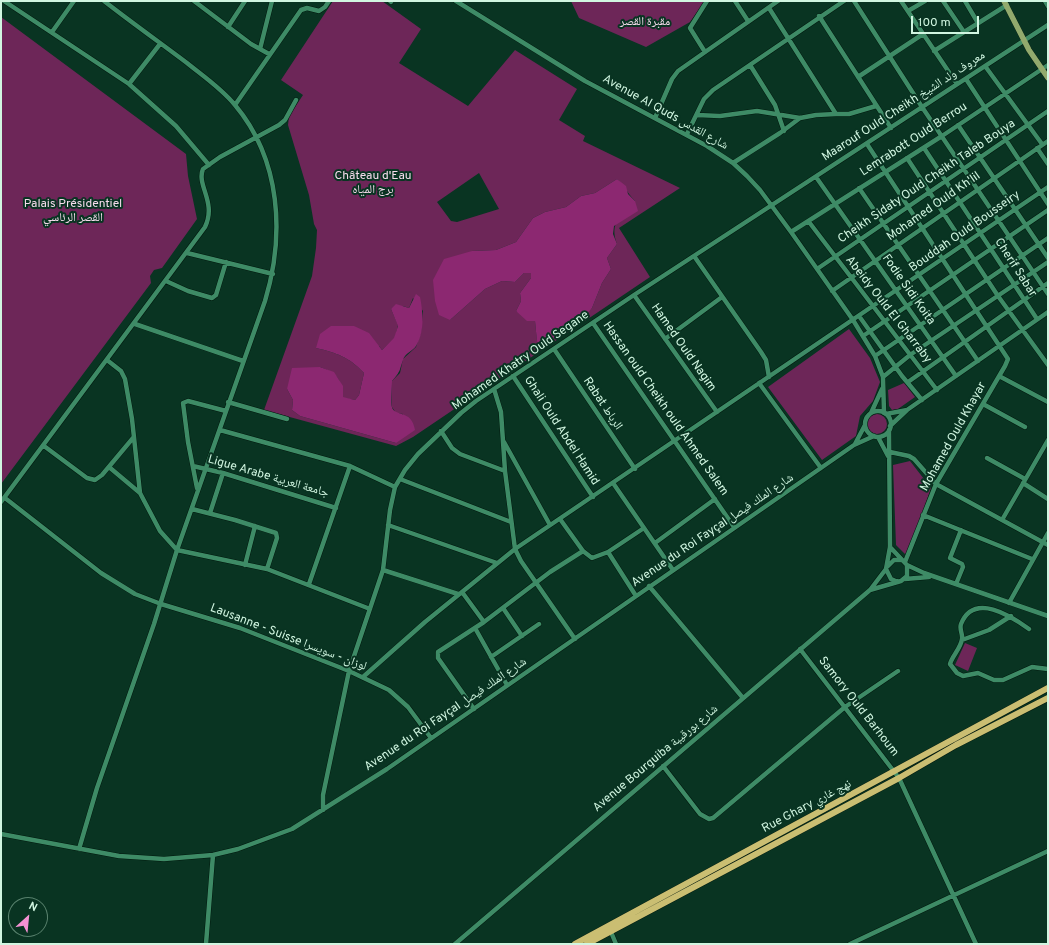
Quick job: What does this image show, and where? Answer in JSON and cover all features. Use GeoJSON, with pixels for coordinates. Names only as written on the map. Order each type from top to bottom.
{"type":"FeatureCollection","features":[{"type":"Feature","properties":{"kind":"highway","name":"Rue Ghary نهج غاري"},"geometry":{"type":"LineString","coordinates":[[587,944],[898,775],[1048,688]]}},
{"type":"Feature","properties":{"kind":"highway","name":"Rue Ghary نهج غاري"},"geometry":{"type":"LineString","coordinates":[[955,743],[1048,698]]}},
{"type":"Feature","properties":{"kind":"highway","name":"Rue Ghary نهج غاري"},"geometry":{"type":"LineString","coordinates":[[576,944],[898,775]]}},
{"type":"Feature","properties":{"kind":"main road"},"geometry":{"type":"LineString","coordinates":[[1005,3],[1030,50],[1048,78]]}},
{"type":"Feature","properties":{"kind":"street"},"geometry":{"type":"LineString","coordinates":[[4,1],[128,84],[176,126],[209,165]]}},
{"type":"Feature","properties":{"kind":"street"},"geometry":{"type":"LineString","coordinates":[[52,32],[74,1]]}},
{"type":"Feature","properties":{"kind":"street"},"geometry":{"type":"LineString","coordinates":[[79,849],[177,550],[273,274],[277,209],[268,165],[256,138],[235,105],[209,80],[104,1]]}},
{"type":"Feature","properties":{"kind":"street"},"geometry":{"type":"LineString","coordinates":[[194,1],[228,27],[269,54]]}},
{"type":"Feature","properties":{"kind":"street"},"geometry":{"type":"LineString","coordinates":[[228,27],[245,1]]}},
{"type":"Feature","properties":{"kind":"street"},"geometry":{"type":"LineString","coordinates":[[260,49],[272,1]]}},
{"type":"Feature","properties":{"kind":"street"},"geometry":{"type":"LineString","coordinates":[[235,105],[301,10],[307,8],[319,11],[326,7],[329,1]]}},
{"type":"Feature","properties":{"kind":"street","name":"Avenue Al Quds شارع القدس"},"geometry":{"type":"LineString","coordinates":[[456,1],[546,58],[687,134],[733,163],[753,183],[771,205],[863,336],[875,356],[882,377],[885,414]]}},
{"type":"Feature","properties":{"kind":"street"},"geometry":{"type":"LineString","coordinates":[[705,52],[690,28],[707,1]]}},
{"type":"Feature","properties":{"kind":"street"},"geometry":{"type":"LineString","coordinates":[[735,1],[748,21]]}},
{"type":"Feature","properties":{"kind":"street"},"geometry":{"type":"LineString","coordinates":[[655,118],[675,74],[778,1]]}},
{"type":"Feature","properties":{"kind":"street"},"geometry":{"type":"LineString","coordinates":[[687,134],[708,94],[819,16],[844,1]]}},
{"type":"Feature","properties":{"kind":"street"},"geometry":{"type":"LineString","coordinates":[[854,1],[922,107],[1048,294]]}},
{"type":"Feature","properties":{"kind":"street"},"geometry":{"type":"LineString","coordinates":[[901,1],[957,84]]}},
{"type":"Feature","properties":{"kind":"street"},"geometry":{"type":"LineString","coordinates":[[908,11],[925,1]]}},
{"type":"Feature","properties":{"kind":"street"},"geometry":{"type":"LineString","coordinates":[[943,1],[964,32]]}},
{"type":"Feature","properties":{"kind":"street"},"geometry":{"type":"LineString","coordinates":[[965,1],[978,23]]}},
{"type":"Feature","properties":{"kind":"street"},"geometry":{"type":"LineString","coordinates":[[1045,1],[1048,6]]}},
{"type":"Feature","properties":{"kind":"street"},"geometry":{"type":"LineString","coordinates":[[934,51],[978,23],[1005,3]]}},
{"type":"Feature","properties":{"kind":"street"},"geometry":{"type":"LineString","coordinates":[[769,8],[836,114]]}},
{"type":"Feature","properties":{"kind":"street"},"geometry":{"type":"LineString","coordinates":[[819,16],[891,128]]}},
{"type":"Feature","properties":{"kind":"street","name":"Maarouf Ould Cheikh معروف ولد الشيخ"},"geometry":{"type":"LineString","coordinates":[[771,205],[1048,25]]}},
{"type":"Feature","properties":{"kind":"street"},"geometry":{"type":"LineString","coordinates":[[858,77],[923,34]]}},
{"type":"Feature","properties":{"kind":"street"},"geometry":{"type":"LineString","coordinates":[[128,84],[160,44]]}},
{"type":"Feature","properties":{"kind":"street"},"geometry":{"type":"LineString","coordinates":[[750,65],[775,105],[780,115],[784,131]]}},
{"type":"Feature","properties":{"kind":"street","name":"Lemrabott Ould Berrou"},"geometry":{"type":"LineString","coordinates":[[791,232],[924,148],[1048,65]]}},
{"type":"Feature","properties":{"kind":"street"},"geometry":{"type":"LineString","coordinates":[[985,66],[1042,144]]}},
{"type":"Feature","properties":{"kind":"street"},"geometry":{"type":"LineString","coordinates":[[966,79],[1048,204]]}},
{"type":"Feature","properties":{"kind":"street"},"geometry":{"type":"LineString","coordinates":[[1,502],[135,324],[205,227],[210,215],[202,176],[203,170],[209,165],[282,123],[296,100]]}},
{"type":"Feature","properties":{"kind":"street"},"geometry":{"type":"LineString","coordinates":[[697,115],[720,116],[757,112],[800,118],[816,115],[849,114],[876,106]]}},
{"type":"Feature","properties":{"kind":"street","name":"Cheikh Sidaty Ould Cheikh Taleb Bouya"},"geometry":{"type":"LineString","coordinates":[[817,269],[1048,111]]}},
{"type":"Feature","properties":{"kind":"street"},"geometry":{"type":"LineString","coordinates":[[733,163],[784,131],[800,118]]}},
{"type":"Feature","properties":{"kind":"street"},"geometry":{"type":"LineString","coordinates":[[958,125],[1014,210],[1048,258]]}},
{"type":"Feature","properties":{"kind":"street","name":"Mohamed Ould Kh'lil"},"geometry":{"type":"LineString","coordinates":[[832,291],[1048,141]]}},
{"type":"Feature","properties":{"kind":"street"},"geometry":{"type":"LineString","coordinates":[[867,144],[1000,346]]}},
{"type":"Feature","properties":{"kind":"street","name":"Cherif Sabar"},"geometry":{"type":"LineString","coordinates":[[924,148],[1005,268],[1037,319]]}},
{"type":"Feature","properties":{"kind":"street"},"geometry":{"type":"LineString","coordinates":[[1037,148],[1048,164]]}},
{"type":"Feature","properties":{"kind":"street"},"geometry":{"type":"LineString","coordinates":[[908,158],[998,296],[1048,364]]}},
{"type":"Feature","properties":{"kind":"street","name":"Fodie Sidi Koita"},"geometry":{"type":"LineString","coordinates":[[816,177],[956,376]]}},
{"type":"Feature","properties":{"kind":"street","name":"Bouddah Ould Bousseiry"},"geometry":{"type":"LineString","coordinates":[[363,677],[460,593],[515,549],[550,524],[560,519],[635,469],[759,383],[874,307],[1048,187]]}},
{"type":"Feature","properties":{"kind":"street"},"geometry":{"type":"LineString","coordinates":[[859,188],[899,244],[929,291],[978,361]]}},
{"type":"Feature","properties":{"kind":"street","name":"Mohamed Khatry Ould Segane"},"geometry":{"type":"LineString","coordinates":[[323,810],[323,795],[349,671],[383,570],[388,525],[395,487],[418,454],[461,413],[494,389],[771,205]]}},
{"type":"Feature","properties":{"kind":"street"},"geometry":{"type":"LineString","coordinates":[[863,336],[906,305],[1048,210]]}},
{"type":"Feature","properties":{"kind":"street","name":"Abeidy Ould El Gharraby"},"geometry":{"type":"LineString","coordinates":[[809,222],[937,390]]}},
{"type":"Feature","properties":{"kind":"street"},"geometry":{"type":"LineString","coordinates":[[875,356],[1048,238]]}},
{"type":"Feature","properties":{"kind":"street"},"geometry":{"type":"LineString","coordinates":[[186,253],[273,274]]}},
{"type":"Feature","properties":{"kind":"street"},"geometry":{"type":"LineString","coordinates":[[694,256],[765,357],[769,377]]}},
{"type":"Feature","properties":{"kind":"street"},"geometry":{"type":"LineString","coordinates":[[166,281],[178,287],[212,298],[216,295],[226,262]]}},
{"type":"Feature","properties":{"kind":"street"},"geometry":{"type":"LineString","coordinates":[[882,377],[910,355],[932,342],[1048,262]]}},
{"type":"Feature","properties":{"kind":"street"},"geometry":{"type":"LineString","coordinates":[[908,382],[943,358],[986,325],[1048,283]]}},
{"type":"Feature","properties":{"kind":"street","name":"Hamed Ould Nagim"},"geometry":{"type":"LineString","coordinates":[[634,295],[717,412]]}},
{"type":"Feature","properties":{"kind":"street"},"geometry":{"type":"LineString","coordinates":[[665,339],[722,297]]}},
{"type":"Feature","properties":{"kind":"street"},"geometry":{"type":"LineString","coordinates":[[876,437],[885,435],[907,410],[1048,312]]}},
{"type":"Feature","properties":{"kind":"street"},"geometry":{"type":"LineString","coordinates":[[859,316],[922,400]]}},
{"type":"Feature","properties":{"kind":"street","name":"Hassan ould Cheikh ould Ahmed Salem"},"geometry":{"type":"LineString","coordinates":[[593,323],[734,527]]}},
{"type":"Feature","properties":{"kind":"street"},"geometry":{"type":"LineString","coordinates":[[135,324],[244,361]]}},
{"type":"Feature","properties":{"kind":"street","name":"Mohamed Ould Khayar"},"geometry":{"type":"LineString","coordinates":[[905,563],[936,484],[1000,376],[1008,359],[1000,346]]}},
{"type":"Feature","properties":{"kind":"street","name":"Rabat الرباط"},"geometry":{"type":"LineString","coordinates":[[554,349],[635,469]]}},
{"type":"Feature","properties":{"kind":"street"},"geometry":{"type":"LineString","coordinates":[[108,360],[121,371],[125,379],[132,419],[140,493],[164,538],[177,550],[267,569],[370,608]]}},
{"type":"Feature","properties":{"kind":"street","name":"Ghali Ould Abdel Hamid"},"geometry":{"type":"LineString","coordinates":[[513,376],[593,497]]}},
{"type":"Feature","properties":{"kind":"street"},"geometry":{"type":"LineString","coordinates":[[1000,376],[1048,402]]}},
{"type":"Feature","properties":{"kind":"street"},"geometry":{"type":"LineString","coordinates":[[759,383],[821,468]]}},
{"type":"Feature","properties":{"kind":"street"},"geometry":{"type":"LineString","coordinates":[[854,445],[865,425],[866,418],[871,413],[883,388]]}},
{"type":"Feature","properties":{"kind":"street"},"geometry":{"type":"LineString","coordinates":[[494,389],[501,412],[505,471],[515,549],[521,561],[575,639]]}},
{"type":"Feature","properties":{"kind":"street"},"geometry":{"type":"LineString","coordinates":[[198,490],[183,403],[188,401],[226,411]]}},
{"type":"Feature","properties":{"kind":"street"},"geometry":{"type":"LineString","coordinates":[[228,402],[287,418]]}},
{"type":"Feature","properties":{"kind":"street"},"geometry":{"type":"LineString","coordinates":[[983,404],[1025,427]]}},
{"type":"Feature","properties":{"kind":"street"},"geometry":{"type":"LineString","coordinates":[[885,414],[907,410]]}},
{"type":"Feature","properties":{"kind":"street"},"geometry":{"type":"LineString","coordinates":[[871,413],[877,411],[885,414],[890,420],[890,547],[887,568],[891,579],[898,582],[905,579],[935,577]]}},
{"type":"Feature","properties":{"kind":"street"},"geometry":{"type":"LineString","coordinates":[[865,425],[868,432],[876,437],[890,459]]}},
{"type":"Feature","properties":{"kind":"street"},"geometry":{"type":"LineString","coordinates":[[220,430],[350,466],[395,487]]}},
{"type":"Feature","properties":{"kind":"street"},"geometry":{"type":"LineString","coordinates":[[441,431],[452,448],[460,454],[505,471]]}},
{"type":"Feature","properties":{"kind":"street","name":"Avenue du Roi Fayçal شارع الملك فيصل"},"geometry":{"type":"LineString","coordinates":[[1,834],[79,849],[141,858],[164,859],[212,855],[238,849],[292,829],[323,810],[474,709],[854,445],[876,437]]}},
{"type":"Feature","properties":{"kind":"street"},"geometry":{"type":"LineString","coordinates":[[44,446],[92,480],[98,478],[133,438]]}},
{"type":"Feature","properties":{"kind":"street"},"geometry":{"type":"LineString","coordinates":[[1002,520],[1048,440]]}},
{"type":"Feature","properties":{"kind":"street"},"geometry":{"type":"LineString","coordinates":[[503,441],[550,524]]}},
{"type":"Feature","properties":{"kind":"street"},"geometry":{"type":"LineString","coordinates":[[890,452],[903,454],[914,459],[936,484],[1048,544]]}},
{"type":"Feature","properties":{"kind":"street"},"geometry":{"type":"LineString","coordinates":[[987,458],[1024,481],[1048,499]]}},
{"type":"Feature","properties":{"kind":"street","name":"Ligue Arabe جامعة العربية"},"geometry":{"type":"LineString","coordinates":[[193,466],[223,473],[336,508]]}},
{"type":"Feature","properties":{"kind":"street"},"geometry":{"type":"LineString","coordinates":[[309,584],[350,466]]}},
{"type":"Feature","properties":{"kind":"street"},"geometry":{"type":"LineString","coordinates":[[108,467],[140,493]]}},
{"type":"Feature","properties":{"kind":"street"},"geometry":{"type":"LineString","coordinates":[[210,513],[223,473]]}},
{"type":"Feature","properties":{"kind":"street"},"geometry":{"type":"LineString","coordinates":[[400,479],[511,522]]}},
{"type":"Feature","properties":{"kind":"street"},"geometry":{"type":"LineString","coordinates":[[613,483],[673,570]]}},
{"type":"Feature","properties":{"kind":"street","name":"Lausanne - Suisse لوزان - سويسرا"},"geometry":{"type":"LineString","coordinates":[[5,498],[114,582],[135,594],[160,604],[228,623],[363,677],[398,697],[416,716],[431,738]]}},
{"type":"Feature","properties":{"kind":"street"},"geometry":{"type":"LineString","coordinates":[[655,542],[715,499]]}},
{"type":"Feature","properties":{"kind":"street"},"geometry":{"type":"LineString","coordinates":[[192,509],[273,531],[277,535],[267,569]]}},
{"type":"Feature","properties":{"kind":"street"},"geometry":{"type":"LineString","coordinates":[[923,515],[1032,559]]}},
{"type":"Feature","properties":{"kind":"street"},"geometry":{"type":"LineString","coordinates":[[560,519],[583,551],[592,558],[608,552],[644,528]]}},
{"type":"Feature","properties":{"kind":"street"},"geometry":{"type":"LineString","coordinates":[[388,525],[497,563]]}},
{"type":"Feature","properties":{"kind":"street"},"geometry":{"type":"LineString","coordinates":[[245,565],[255,526]]}},
{"type":"Feature","properties":{"kind":"street"},"geometry":{"type":"LineString","coordinates":[[956,584],[963,567],[962,564],[950,558],[961,530]]}},
{"type":"Feature","properties":{"kind":"street"},"geometry":{"type":"LineString","coordinates":[[1009,603],[1032,559],[1048,533]]}},
{"type":"Feature","properties":{"kind":"street"},"geometry":{"type":"LineString","coordinates":[[890,547],[905,563],[908,572],[905,579]]}},
{"type":"Feature","properties":{"kind":"street"},"geometry":{"type":"LineString","coordinates":[[474,709],[437,655],[441,650],[484,622],[550,572],[583,551]]}},
{"type":"Feature","properties":{"kind":"street"},"geometry":{"type":"LineString","coordinates":[[608,552],[636,596]]}},
{"type":"Feature","properties":{"kind":"street"},"geometry":{"type":"LineString","coordinates":[[887,568],[894,560],[905,563],[935,577],[1047,616]]}},
{"type":"Feature","properties":{"kind":"street","name":"Avenue Bourguiba شارع بورقيبة"},"geometry":{"type":"LineString","coordinates":[[455,944],[870,590],[887,568]]}},
{"type":"Feature","properties":{"kind":"street"},"geometry":{"type":"LineString","coordinates":[[383,570],[460,593],[484,622]]}},
{"type":"Feature","properties":{"kind":"street","name":"Avenue Bourguiba شارع بورقيبة"},"geometry":{"type":"LineString","coordinates":[[870,590],[898,582]]}},
{"type":"Feature","properties":{"kind":"street"},"geometry":{"type":"LineString","coordinates":[[649,586],[743,698]]}},
{"type":"Feature","properties":{"kind":"street"},"geometry":{"type":"LineString","coordinates":[[1029,629],[1012,616],[987,607],[974,609],[965,618],[960,626],[962,640],[950,664],[957,673],[964,676],[978,673],[994,680],[1003,680],[1032,667],[1048,669]]}},
{"type":"Feature","properties":{"kind":"street"},"geometry":{"type":"LineString","coordinates":[[503,608],[522,636]]}},
{"type":"Feature","properties":{"kind":"street"},"geometry":{"type":"LineString","coordinates":[[962,640],[989,630],[1012,616]]}},
{"type":"Feature","properties":{"kind":"street"},"geometry":{"type":"LineString","coordinates":[[491,657],[539,624]]}},
{"type":"Feature","properties":{"kind":"street"},"geometry":{"type":"LineString","coordinates":[[475,628],[507,685]]}},
{"type":"Feature","properties":{"kind":"street","name":"Samory Ould Barhoum"},"geometry":{"type":"LineString","coordinates":[[800,649],[898,775],[976,944]]}},
{"type":"Feature","properties":{"kind":"street"},"geometry":{"type":"LineString","coordinates":[[662,766],[704,817],[713,818],[845,708],[898,671]]}},
{"type":"Feature","properties":{"kind":"street"},"geometry":{"type":"LineString","coordinates":[[850,944],[1048,851]]}},
{"type":"Feature","properties":{"kind":"street"},"geometry":{"type":"LineString","coordinates":[[206,944],[212,855]]}},
{"type":"Feature","properties":{"kind":"street"},"geometry":{"type":"LineString","coordinates":[[610,932],[616,944]]}},
{"type":"Feature","properties":{"kind":"green space","name":"Château d'Eau برج المياه"},"geometry":{"type":"Polygon","coordinates":[[[333,1],[382,1],[421,29],[399,63],[468,106],[515,50],[577,89],[559,120],[585,136],[583,141],[680,188],[619,228],[650,277],[413,437],[396,446],[264,410],[312,276],[317,230],[314,224],[309,195],[288,125],[289,116],[303,95],[281,80],[333,1]],[[479,173],[437,202],[451,221],[457,222],[499,209],[479,173]],[[617,179],[595,193],[581,196],[566,207],[545,212],[533,218],[516,242],[496,250],[472,251],[450,320],[485,289],[502,281],[515,282],[524,273],[531,273],[531,278],[520,293],[521,301],[516,311],[535,321],[537,341],[592,308],[602,283],[611,269],[607,258],[617,244],[614,230],[615,225],[635,201],[617,179]],[[413,298],[409,308],[403,306],[391,309],[398,325],[395,338],[382,350],[379,346],[316,348],[348,359],[364,373],[359,395],[355,400],[343,398],[340,381],[338,378],[331,372],[320,367],[287,389],[293,400],[292,410],[300,416],[396,443],[403,414],[396,413],[392,407],[392,381],[400,373],[403,359],[416,347],[421,332],[423,311],[413,298]]]}},
{"type":"Feature","properties":{"kind":"green space","name":"مقبرة القصر"},"geometry":{"type":"Polygon","coordinates":[[[571,1],[705,1],[690,22],[646,47],[579,18],[571,1]]]}},
{"type":"Feature","properties":{"kind":"green space","name":"Palais Présidentiel القصر الرئاسي"},"geometry":{"type":"Polygon","coordinates":[[[1,17],[186,154],[188,176],[197,219],[162,268],[154,270],[150,276],[151,283],[1,484],[1,17]]]}},
{"type":"Feature","properties":{"kind":"green space"},"geometry":{"type":"Polygon","coordinates":[[[849,329],[870,358],[880,382],[873,401],[860,416],[856,436],[822,460],[768,387],[849,329]]]}},
{"type":"Feature","properties":{"kind":"green space"},"geometry":{"type":"Polygon","coordinates":[[[904,383],[915,397],[898,409],[892,410],[889,406],[888,390],[904,383]]]}},
{"type":"Feature","properties":{"kind":"green space"},"geometry":{"type":"Polygon","coordinates":[[[877,414],[884,417],[887,424],[884,431],[877,434],[870,431],[867,424],[870,417],[877,414]]]}},
{"type":"Feature","properties":{"kind":"green space"},"geometry":{"type":"Polygon","coordinates":[[[910,461],[931,488],[909,552],[905,554],[896,545],[893,465],[910,461]]]}},
{"type":"Feature","properties":{"kind":"green space"},"geometry":{"type":"Polygon","coordinates":[[[965,643],[977,648],[968,671],[955,665],[965,643]]]}},
{"type":"Feature","properties":{"kind":"shaded area"},"geometry":{"type":"Polygon","coordinates":[[[617,179],[626,186],[628,194],[635,201],[638,211],[614,226],[613,234],[617,244],[607,258],[611,269],[602,283],[592,308],[582,319],[551,341],[537,342],[535,321],[527,321],[516,311],[521,301],[520,293],[531,278],[531,273],[524,273],[515,282],[502,281],[485,289],[450,320],[439,315],[435,301],[433,280],[444,259],[472,251],[496,250],[516,242],[533,218],[545,212],[566,207],[581,196],[595,193],[617,179]]]}},
{"type":"Feature","properties":{"kind":"shaded area"},"geometry":{"type":"Polygon","coordinates":[[[416,294],[420,297],[422,309],[421,335],[416,346],[404,358],[398,373],[392,381],[393,410],[407,416],[413,423],[415,430],[396,443],[300,416],[292,410],[293,400],[287,389],[292,368],[320,367],[334,372],[343,386],[343,397],[355,400],[359,395],[364,373],[348,359],[316,348],[320,334],[331,326],[354,326],[369,333],[382,350],[394,338],[398,326],[391,309],[396,304],[409,308],[416,294]]]}}]}
